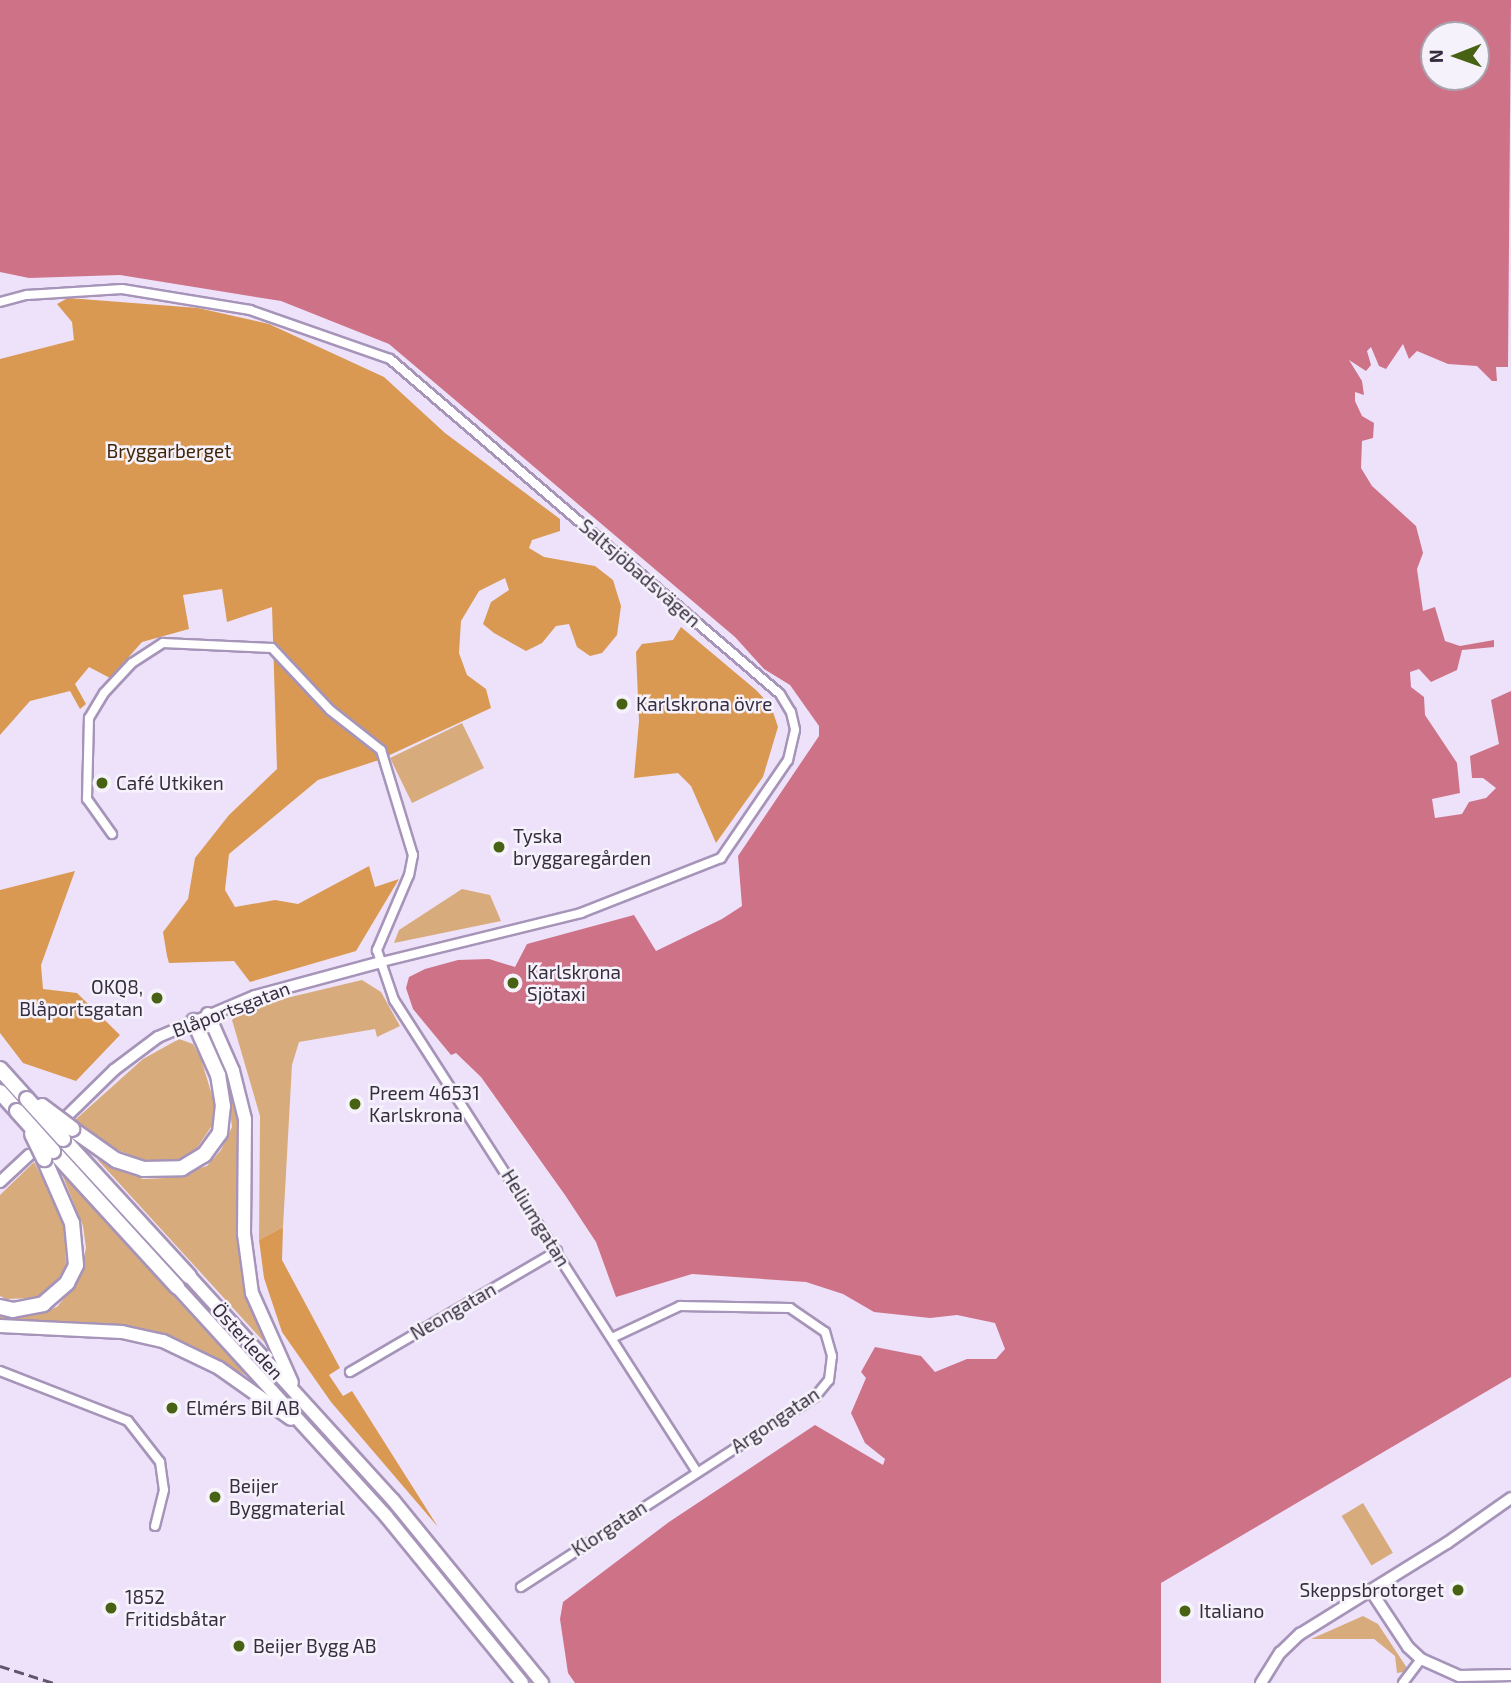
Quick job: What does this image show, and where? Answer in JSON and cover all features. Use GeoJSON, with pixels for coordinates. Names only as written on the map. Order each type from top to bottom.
{"type":"FeatureCollection","features":[{"type":"Feature","properties":{"kind":"highway"},"geometry":{"type":"LineString","coordinates":[[0,1069],[13,1084],[67,1128],[116,1160],[143,1169],[182,1168],[204,1155],[220,1133],[223,1106],[218,1075],[194,1021]]}},
{"type":"Feature","properties":{"kind":"highway","name":"Österleden"},"geometry":{"type":"LineString","coordinates":[[0,1092],[21,1115],[42,1154],[177,1287]]}},
{"type":"Feature","properties":{"kind":"highway","name":"Österleden"},"geometry":{"type":"LineString","coordinates":[[67,1128],[189,1276]]}},
{"type":"Feature","properties":{"kind":"highway"},"geometry":{"type":"LineString","coordinates":[[0,1307],[21,1309],[43,1304],[67,1283],[76,1265],[72,1223],[42,1154]]}},
{"type":"Feature","properties":{"kind":"main road"},"geometry":{"type":"LineString","coordinates":[[208,1014],[233,1071],[244,1112],[244,1234],[252,1293],[299,1396]]}},
{"type":"Feature","properties":{"kind":"main road","name":"Österleden"},"geometry":{"type":"LineString","coordinates":[[189,1276],[401,1510],[542,1683]]}},
{"type":"Feature","properties":{"kind":"main road","name":"Österleden"},"geometry":{"type":"LineString","coordinates":[[177,1287],[316,1438],[456,1598],[522,1683]]}},
{"type":"Feature","properties":{"kind":"main road"},"geometry":{"type":"LineString","coordinates":[[0,1326],[122,1332],[163,1341],[230,1375],[316,1438]]}},
{"type":"Feature","properties":{"kind":"street","name":"Saltsjöbadsvägen"},"geometry":{"type":"LineString","coordinates":[[0,302],[27,295],[122,289],[250,310],[390,359],[780,694],[791,712],[795,730],[788,760],[720,858],[581,913],[380,962]]}},
{"type":"Feature","properties":{"kind":"street"},"geometry":{"type":"LineString","coordinates":[[112,834],[88,799],[89,718],[104,693],[148,650],[163,643],[272,648],[330,710],[381,750],[392,777],[412,855],[409,875],[379,939],[380,962]]}},
{"type":"Feature","properties":{"kind":"street","name":"Blåportsgatan"},"geometry":{"type":"LineString","coordinates":[[67,1128],[114,1070],[159,1038],[208,1014],[255,996],[380,962]]}},
{"type":"Feature","properties":{"kind":"street","name":"Heliumgatan"},"geometry":{"type":"LineString","coordinates":[[380,962],[394,1000],[697,1472]]}},
{"type":"Feature","properties":{"kind":"street"},"geometry":{"type":"LineString","coordinates":[[0,1182],[42,1154]]}},
{"type":"Feature","properties":{"kind":"street","name":"Neongatan"},"geometry":{"type":"LineString","coordinates":[[350,1372],[557,1251]]}},
{"type":"Feature","properties":{"kind":"street","name":"Argongatan"},"geometry":{"type":"LineString","coordinates":[[612,1338],[680,1306],[790,1308],[825,1332],[832,1356],[829,1380],[815,1397],[697,1472]]}},
{"type":"Feature","properties":{"kind":"street"},"geometry":{"type":"LineString","coordinates":[[0,1371],[128,1421],[160,1462],[163,1490],[155,1526]]}},
{"type":"Feature","properties":{"kind":"street","name":"Klorgatan"},"geometry":{"type":"LineString","coordinates":[[522,1587],[697,1472]]}},
{"type":"Feature","properties":{"kind":"street"},"geometry":{"type":"LineString","coordinates":[[1261,1683],[1280,1653],[1300,1634],[1371,1591],[1511,1498]]}},
{"type":"Feature","properties":{"kind":"street"},"geometry":{"type":"LineString","coordinates":[[1371,1591],[1408,1647],[1421,1659],[1459,1676],[1511,1675]]}},
{"type":"Feature","properties":{"kind":"street"},"geometry":{"type":"LineString","coordinates":[[1403,1683],[1421,1659]]}},
{"type":"Feature","properties":{"kind":"shaded area"},"geometry":{"type":"Polygon","coordinates":[[[0,0],[1511,0],[1508,367],[1496,367],[1497,381],[1492,381],[1477,366],[1448,364],[1417,351],[1409,359],[1403,344],[1386,369],[1379,366],[1371,347],[1367,351],[1371,365],[1366,371],[1349,360],[1362,381],[1364,395],[1355,392],[1355,401],[1362,416],[1374,423],[1373,438],[1362,441],[1361,468],[1372,486],[1416,526],[1423,553],[1417,569],[1423,611],[1435,607],[1445,641],[1460,646],[1494,640],[1494,647],[1462,650],[1457,670],[1431,682],[1419,669],[1410,672],[1411,687],[1424,697],[1425,715],[1457,763],[1460,793],[1432,799],[1435,818],[1462,814],[1469,802],[1486,798],[1496,788],[1483,778],[1472,778],[1470,756],[1499,744],[1491,700],[1511,691],[1511,1377],[1161,1583],[1161,1683],[575,1683],[568,1673],[560,1619],[563,1602],[669,1522],[815,1425],[883,1465],[885,1459],[865,1443],[851,1413],[866,1378],[861,1372],[875,1347],[921,1356],[935,1372],[967,1359],[996,1359],[1005,1349],[995,1323],[957,1315],[930,1318],[874,1312],[843,1294],[806,1282],[692,1274],[616,1297],[596,1242],[565,1195],[481,1077],[456,1053],[451,1055],[413,1009],[406,988],[409,977],[425,969],[458,960],[489,959],[515,967],[527,944],[634,915],[656,951],[722,919],[742,906],[738,856],[819,736],[819,726],[790,685],[764,669],[735,637],[389,344],[281,301],[120,275],[29,278],[0,272],[0,0]]]}},
{"type":"Feature","properties":{"kind":"shaded area"},"geometry":{"type":"Polygon","coordinates":[[[462,723],[484,768],[412,803],[390,758],[462,723]]]}},
{"type":"Feature","properties":{"kind":"shaded area"},"geometry":{"type":"Polygon","coordinates":[[[462,889],[490,895],[501,921],[394,943],[399,930],[462,889]]]}},
{"type":"Feature","properties":{"kind":"shaded area"},"geometry":{"type":"Polygon","coordinates":[[[362,980],[381,992],[400,1026],[377,1037],[375,1029],[299,1042],[292,1065],[283,1227],[259,1240],[260,1116],[232,1020],[244,1008],[362,980]]]}},
{"type":"Feature","properties":{"kind":"shaded area"},"geometry":{"type":"Polygon","coordinates":[[[179,1039],[193,1044],[201,1059],[215,1105],[213,1124],[195,1151],[183,1159],[147,1162],[106,1145],[75,1120],[143,1059],[179,1039]]]}},
{"type":"Feature","properties":{"kind":"shaded area"},"geometry":{"type":"Polygon","coordinates":[[[225,1068],[240,1120],[237,1219],[244,1285],[265,1343],[97,1159],[143,1179],[166,1178],[207,1166],[221,1150],[232,1127],[225,1068]]]}},
{"type":"Feature","properties":{"kind":"shaded area"},"geometry":{"type":"Polygon","coordinates":[[[34,1162],[65,1223],[66,1266],[52,1289],[36,1298],[6,1299],[0,1296],[0,1195],[34,1162]]]}},
{"type":"Feature","properties":{"kind":"shaded area"},"geometry":{"type":"Polygon","coordinates":[[[62,1174],[247,1376],[191,1345],[149,1331],[0,1322],[0,1313],[29,1316],[57,1307],[79,1280],[86,1248],[83,1226],[62,1174]]]}},
{"type":"Feature","properties":{"kind":"shaded area"},"geometry":{"type":"Polygon","coordinates":[[[1363,1503],[1393,1553],[1371,1566],[1342,1516],[1363,1503]]]}},
{"type":"Feature","properties":{"kind":"shaded area"},"geometry":{"type":"Polygon","coordinates":[[[1363,1616],[1378,1624],[1409,1671],[1397,1673],[1395,1656],[1374,1639],[1311,1639],[1363,1616]]]}},
{"type":"Feature","properties":{"kind":"green space","name":"Bryggarberget"},"geometry":{"type":"Polygon","coordinates":[[[68,298],[198,308],[269,324],[384,377],[445,433],[560,519],[560,531],[532,540],[529,548],[544,557],[595,566],[613,580],[621,606],[617,635],[602,653],[590,656],[577,647],[569,624],[556,626],[542,643],[526,651],[494,633],[483,624],[491,602],[509,590],[505,578],[479,591],[461,621],[459,653],[467,675],[486,689],[491,708],[379,760],[318,780],[229,854],[225,890],[235,907],[275,900],[298,904],[369,866],[375,887],[399,879],[356,951],[250,982],[234,961],[169,963],[167,956],[163,932],[188,899],[195,858],[229,815],[277,769],[272,607],[227,622],[222,589],[183,595],[189,629],[142,642],[110,678],[89,667],[75,684],[86,704],[80,709],[70,691],[30,701],[0,735],[0,359],[74,340],[72,322],[57,304],[68,298]]]}},
{"type":"Feature","properties":{"kind":"green space"},"geometry":{"type":"Polygon","coordinates":[[[681,627],[756,690],[771,706],[778,727],[763,777],[716,843],[691,786],[678,773],[634,778],[639,721],[636,652],[642,644],[673,640],[681,627]]]}},
{"type":"Feature","properties":{"kind":"green space"},"geometry":{"type":"Polygon","coordinates":[[[75,871],[41,965],[43,989],[77,993],[120,1035],[76,1081],[23,1063],[0,1033],[0,890],[75,871]]]}},
{"type":"Feature","properties":{"kind":"green space"},"geometry":{"type":"Polygon","coordinates":[[[283,1227],[282,1260],[340,1368],[329,1375],[343,1396],[352,1391],[438,1527],[331,1402],[282,1332],[264,1278],[259,1240],[283,1227]]]}},
{"type":"Feature","properties":{"kind":"railway"},"geometry":{"type":"LineString","coordinates":[[0,1666],[54,1683]]}},
{"type":"Feature","properties":{"kind":"place","name":"Karlskrona övre"},"geometry":{"type":"Point","coordinates":[622,704]}},
{"type":"Feature","properties":{"kind":"place","name":"Café Utkiken"},"geometry":{"type":"Point","coordinates":[102,783]}},
{"type":"Feature","properties":{"kind":"place","name":"Tyska bryggaregården"},"geometry":{"type":"Point","coordinates":[499,847]}},
{"type":"Feature","properties":{"kind":"place","name":"Karlskrona Sjötaxi"},"geometry":{"type":"Point","coordinates":[513,983]}},
{"type":"Feature","properties":{"kind":"place","name":"OKQ8, Blåportsgatan"},"geometry":{"type":"Point","coordinates":[157,998]}},
{"type":"Feature","properties":{"kind":"place","name":"Preem 46531 Karlskrona"},"geometry":{"type":"Point","coordinates":[355,1104]}},
{"type":"Feature","properties":{"kind":"place","name":"Elmérs Bil AB"},"geometry":{"type":"Point","coordinates":[172,1408]}},
{"type":"Feature","properties":{"kind":"place","name":"Beijer Byggmaterial"},"geometry":{"type":"Point","coordinates":[215,1497]}},
{"type":"Feature","properties":{"kind":"place","name":"Skeppsbrotorget"},"geometry":{"type":"Point","coordinates":[1458,1590]}},
{"type":"Feature","properties":{"kind":"place","name":"1852 Fritidsbåtar"},"geometry":{"type":"Point","coordinates":[111,1608]}},
{"type":"Feature","properties":{"kind":"place","name":"Italiano"},"geometry":{"type":"Point","coordinates":[1185,1611]}},
{"type":"Feature","properties":{"kind":"place","name":"Beijer Bygg AB"},"geometry":{"type":"Point","coordinates":[239,1646]}}]}
